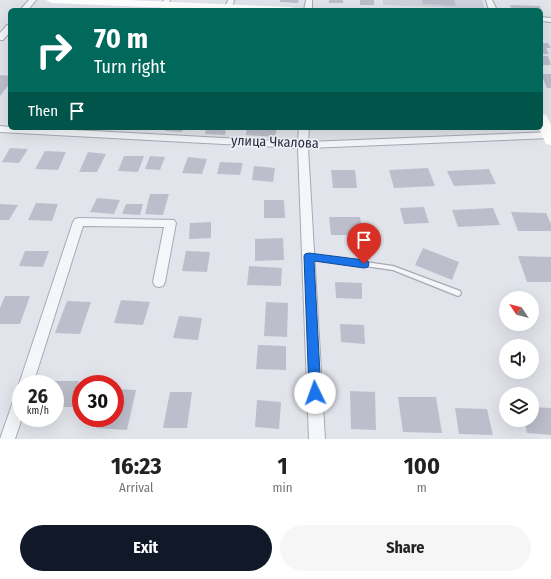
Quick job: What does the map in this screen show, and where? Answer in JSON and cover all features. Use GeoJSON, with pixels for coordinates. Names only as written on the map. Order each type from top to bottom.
{"type":"FeatureCollection","features":[{"type":"Feature","properties":{"kind":"street"},"geometry":{"type":"LineString","coordinates":[[26,8],[33,0]]}},
{"type":"Feature","properties":{"kind":"street"},"geometry":{"type":"LineString","coordinates":[[51,0],[260,8]]}},
{"type":"Feature","properties":{"kind":"street"},"geometry":{"type":"LineString","coordinates":[[0,38],[8,29]]}},
{"type":"Feature","properties":{"kind":"street"},"geometry":{"type":"LineString","coordinates":[[543,122],[550,137]]}},
{"type":"Feature","properties":{"kind":"street","name":"улица Чкалова"},"geometry":{"type":"LineString","coordinates":[[19,130],[304,145],[550,137]]}},
{"type":"Feature","properties":{"kind":"street"},"geometry":{"type":"LineString","coordinates":[[304,130],[318,439]]}},
{"type":"Feature","properties":{"kind":"street"},"geometry":{"type":"LineString","coordinates":[[29,375],[79,222],[170,223],[159,282]]}},
{"type":"Feature","properties":{"kind":"street"},"geometry":{"type":"LineString","coordinates":[[8,439],[12,426]]}},
{"type":"Feature","properties":{"kind":"lane"},"geometry":{"type":"LineString","coordinates":[[309,256],[392,268],[458,293]]}},
{"type":"Feature","properties":{"kind":"shaded area"},"geometry":{"type":"Polygon","coordinates":[[[383,0],[482,0],[485,8],[460,8],[383,5],[383,0]]]}},
{"type":"Feature","properties":{"kind":"building"},"geometry":{"type":"Polygon","coordinates":[[[280,0],[299,0],[298,3],[280,2],[280,0]]]}},
{"type":"Feature","properties":{"kind":"building"},"geometry":{"type":"Polygon","coordinates":[[[329,0],[343,0],[343,3],[329,3],[329,0]]]}},
{"type":"Feature","properties":{"kind":"building"},"geometry":{"type":"Polygon","coordinates":[[[360,0],[374,0],[374,5],[360,5],[360,0]]]}},
{"type":"Feature","properties":{"kind":"building"},"geometry":{"type":"Polygon","coordinates":[[[422,0],[454,0],[456,6],[423,4],[422,0]]]}},
{"type":"Feature","properties":{"kind":"building"},"geometry":{"type":"Polygon","coordinates":[[[510,5],[540,6],[540,8],[511,8],[510,5]]]}},
{"type":"Feature","properties":{"kind":"building"},"geometry":{"type":"Polygon","coordinates":[[[543,43],[548,43],[551,48],[546,48],[549,54],[543,54],[543,43]]]}},
{"type":"Feature","properties":{"kind":"building"},"geometry":{"type":"Polygon","coordinates":[[[543,56],[548,56],[551,65],[543,65],[543,56]]]}},
{"type":"Feature","properties":{"kind":"building"},"geometry":{"type":"Polygon","coordinates":[[[543,74],[551,74],[551,88],[547,88],[543,79],[543,74]]]}},
{"type":"Feature","properties":{"kind":"building"},"geometry":{"type":"Polygon","coordinates":[[[0,75],[8,76],[8,86],[0,96],[0,75]]]}},
{"type":"Feature","properties":{"kind":"building"},"geometry":{"type":"Polygon","coordinates":[[[165,130],[182,130],[182,132],[165,130]]]}},
{"type":"Feature","properties":{"kind":"building"},"geometry":{"type":"Polygon","coordinates":[[[206,130],[226,130],[225,135],[205,134],[206,130]]]}},
{"type":"Feature","properties":{"kind":"building"},"geometry":{"type":"Polygon","coordinates":[[[247,130],[277,130],[275,137],[246,135],[247,130]]]}},
{"type":"Feature","properties":{"kind":"building"},"geometry":{"type":"Polygon","coordinates":[[[10,148],[28,149],[19,163],[2,162],[10,148]]]}},
{"type":"Feature","properties":{"kind":"building"},"geometry":{"type":"Polygon","coordinates":[[[45,151],[66,152],[58,170],[35,169],[45,151]]]}},
{"type":"Feature","properties":{"kind":"building"},"geometry":{"type":"Polygon","coordinates":[[[88,152],[106,154],[97,172],[79,172],[88,152]]]}},
{"type":"Feature","properties":{"kind":"building"},"geometry":{"type":"Polygon","coordinates":[[[124,156],[144,156],[138,172],[118,171],[124,156]]]}},
{"type":"Feature","properties":{"kind":"building"},"geometry":{"type":"Polygon","coordinates":[[[150,156],[165,157],[160,170],[145,169],[150,156]]]}},
{"type":"Feature","properties":{"kind":"building"},"geometry":{"type":"Polygon","coordinates":[[[188,157],[207,159],[202,174],[182,173],[188,157]]]}},
{"type":"Feature","properties":{"kind":"building"},"geometry":{"type":"Polygon","coordinates":[[[220,162],[243,163],[240,175],[217,174],[220,162]]]}},
{"type":"Feature","properties":{"kind":"building"},"geometry":{"type":"Polygon","coordinates":[[[254,166],[275,168],[273,182],[252,180],[254,166]]]}},
{"type":"Feature","properties":{"kind":"building"},"geometry":{"type":"Polygon","coordinates":[[[428,168],[435,186],[394,188],[389,170],[428,168]]]}},
{"type":"Feature","properties":{"kind":"building"},"geometry":{"type":"Polygon","coordinates":[[[489,169],[496,184],[454,186],[447,171],[489,169]]]}},
{"type":"Feature","properties":{"kind":"building"},"geometry":{"type":"Polygon","coordinates":[[[331,170],[355,170],[357,188],[333,188],[331,170]]]}},
{"type":"Feature","properties":{"kind":"building"},"geometry":{"type":"Polygon","coordinates":[[[150,194],[169,194],[163,215],[145,214],[150,194]]]}},
{"type":"Feature","properties":{"kind":"building"},"geometry":{"type":"Polygon","coordinates":[[[97,198],[120,200],[114,214],[90,212],[97,198]]]}},
{"type":"Feature","properties":{"kind":"building"},"geometry":{"type":"Polygon","coordinates":[[[264,200],[284,200],[285,218],[264,218],[264,200]]]}},
{"type":"Feature","properties":{"kind":"building"},"geometry":{"type":"Polygon","coordinates":[[[36,203],[58,204],[52,221],[28,220],[36,203]]]}},
{"type":"Feature","properties":{"kind":"building"},"geometry":{"type":"Polygon","coordinates":[[[0,204],[18,205],[9,220],[0,220],[0,204]]]}},
{"type":"Feature","properties":{"kind":"building"},"geometry":{"type":"Polygon","coordinates":[[[126,204],[143,204],[140,215],[122,214],[126,204]]]}},
{"type":"Feature","properties":{"kind":"building"},"geometry":{"type":"Polygon","coordinates":[[[424,207],[429,223],[404,224],[400,208],[424,207]]]}},
{"type":"Feature","properties":{"kind":"building"},"geometry":{"type":"Polygon","coordinates":[[[493,208],[500,225],[458,227],[452,210],[493,208]]]}},
{"type":"Feature","properties":{"kind":"building"},"geometry":{"type":"Polygon","coordinates":[[[511,212],[546,213],[551,224],[551,231],[518,231],[511,212]]]}},
{"type":"Feature","properties":{"kind":"building"},"geometry":{"type":"Polygon","coordinates":[[[329,217],[360,217],[363,235],[331,235],[329,217]]]}},
{"type":"Feature","properties":{"kind":"building"},"geometry":{"type":"Polygon","coordinates":[[[211,222],[211,238],[189,239],[190,223],[211,222]]]}},
{"type":"Feature","properties":{"kind":"building"},"geometry":{"type":"Polygon","coordinates":[[[283,238],[284,260],[255,261],[255,239],[283,238]]]}},
{"type":"Feature","properties":{"kind":"building"},"geometry":{"type":"Polygon","coordinates":[[[423,248],[459,262],[452,280],[415,265],[423,248]]]}},
{"type":"Feature","properties":{"kind":"building"},"geometry":{"type":"Polygon","coordinates":[[[25,251],[49,251],[43,267],[19,266],[25,251]]]}},
{"type":"Feature","properties":{"kind":"building"},"geometry":{"type":"Polygon","coordinates":[[[186,251],[210,252],[207,272],[182,271],[186,251]]]}},
{"type":"Feature","properties":{"kind":"building"},"geometry":{"type":"Polygon","coordinates":[[[518,256],[551,257],[551,282],[527,282],[518,256]]]}},
{"type":"Feature","properties":{"kind":"building"},"geometry":{"type":"Polygon","coordinates":[[[249,266],[282,268],[281,286],[247,285],[249,266]]]}},
{"type":"Feature","properties":{"kind":"building"},"geometry":{"type":"Polygon","coordinates":[[[335,282],[362,283],[362,299],[336,298],[335,282]]]}},
{"type":"Feature","properties":{"kind":"building"},"geometry":{"type":"Polygon","coordinates":[[[5,296],[30,296],[20,324],[0,324],[0,308],[5,296]]]}},
{"type":"Feature","properties":{"kind":"building"},"geometry":{"type":"Polygon","coordinates":[[[121,300],[150,302],[143,325],[114,323],[121,300]]]}},
{"type":"Feature","properties":{"kind":"building"},"geometry":{"type":"Polygon","coordinates":[[[67,301],[91,302],[80,334],[55,333],[67,301]]]}},
{"type":"Feature","properties":{"kind":"building"},"geometry":{"type":"Polygon","coordinates":[[[266,302],[288,303],[287,337],[264,336],[266,302]]]}},
{"type":"Feature","properties":{"kind":"building"},"geometry":{"type":"Polygon","coordinates":[[[179,316],[202,318],[198,340],[173,338],[179,316]]]}},
{"type":"Feature","properties":{"kind":"building"},"geometry":{"type":"Polygon","coordinates":[[[340,324],[364,325],[365,344],[341,342],[340,324]]]}},
{"type":"Feature","properties":{"kind":"building"},"geometry":{"type":"Polygon","coordinates":[[[258,345],[286,346],[286,370],[256,369],[258,345]]]}},
{"type":"Feature","properties":{"kind":"building"},"geometry":{"type":"Polygon","coordinates":[[[64,381],[72,381],[72,407],[64,407],[64,381]]]}},
{"type":"Feature","properties":{"kind":"building"},"geometry":{"type":"Polygon","coordinates":[[[124,389],[136,390],[127,430],[96,428],[124,427],[124,389]]]}},
{"type":"Feature","properties":{"kind":"building"},"geometry":{"type":"Polygon","coordinates":[[[350,391],[375,392],[376,430],[351,429],[350,391]]]}},
{"type":"Feature","properties":{"kind":"building"},"geometry":{"type":"Polygon","coordinates":[[[170,392],[192,392],[187,428],[163,428],[170,392]]]}},
{"type":"Feature","properties":{"kind":"building"},"geometry":{"type":"Polygon","coordinates":[[[398,397],[436,397],[442,433],[403,432],[398,397]]]}},
{"type":"Feature","properties":{"kind":"building"},"geometry":{"type":"Polygon","coordinates":[[[257,400],[281,402],[279,429],[255,427],[257,400]]]}},
{"type":"Feature","properties":{"kind":"building"},"geometry":{"type":"Polygon","coordinates":[[[539,407],[551,408],[551,435],[527,433],[526,427],[539,427],[539,407]]]}},
{"type":"Feature","properties":{"kind":"building"},"geometry":{"type":"Polygon","coordinates":[[[455,408],[487,409],[493,435],[459,434],[455,408]]]}},
{"type":"Feature","properties":{"kind":"route"},"geometry":{"type":"LineString","coordinates":[[315,393],[309,256],[364,264]]}}]}
